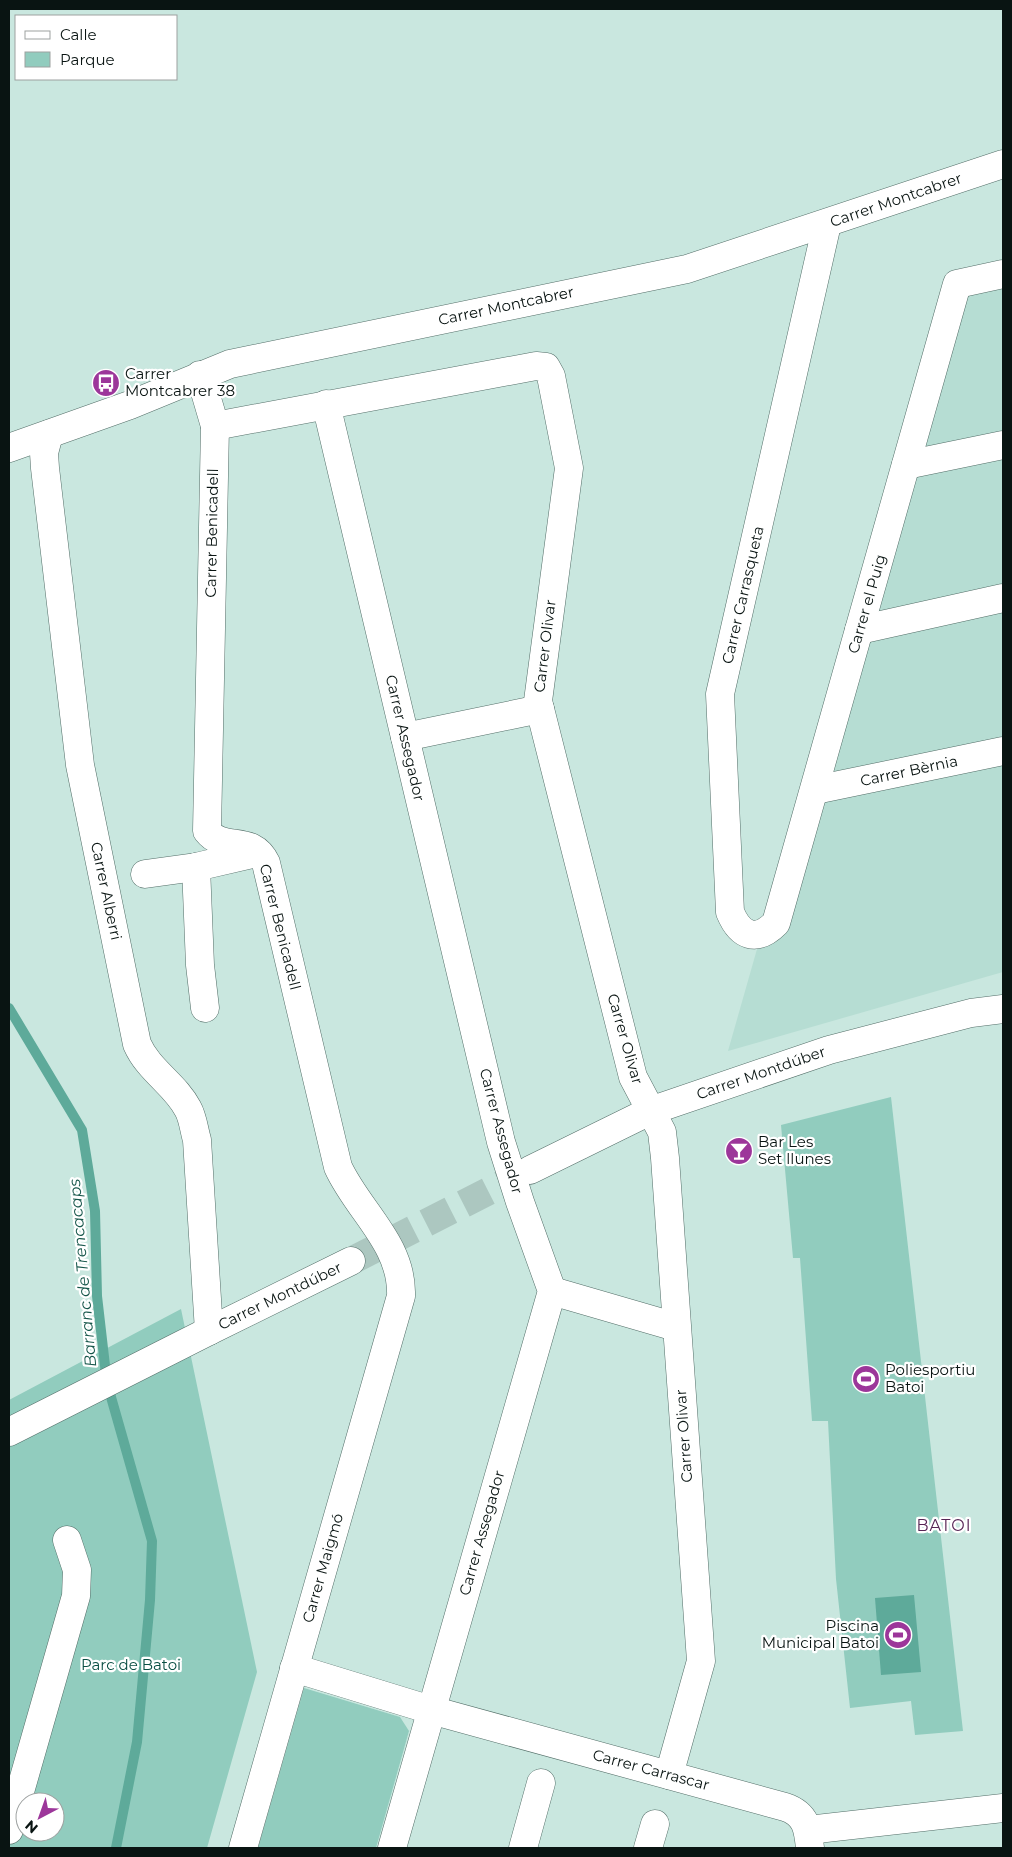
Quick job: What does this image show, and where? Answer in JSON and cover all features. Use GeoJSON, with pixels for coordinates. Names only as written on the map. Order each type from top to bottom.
{"type":"FeatureCollection","features":[{"type":"Feature","properties":{"kind":"street","name":"Carrer Montcabrer"},"geometry":{"type":"LineString","coordinates":[[9,448],[130,405],[200,375],[254,358],[687,268],[827,224],[1003,164]]}},
{"type":"Feature","properties":{"kind":"street","name":"Carrer Carrasqueta"},"geometry":{"type":"LineString","coordinates":[[776,923],[768,931],[757,935],[744,933],[736,926],[730,912],[720,694],[827,224]]}},
{"type":"Feature","properties":{"kind":"street","name":"Carrer el Puig"},"geometry":{"type":"LineString","coordinates":[[776,923],[957,284],[1003,274]]}},
{"type":"Feature","properties":{"kind":"street","name":"Carrer Olivar"},"geometry":{"type":"LineString","coordinates":[[326,404],[536,366],[546,367],[551,376],[569,468],[538,690],[540,709],[633,1077],[662,1132],[701,1661],[669,1775]]}},
{"type":"Feature","properties":{"kind":"street","name":"Carrer Benicadell"},"geometry":{"type":"LineString","coordinates":[[200,375],[215,426],[206,824],[210,834],[217,839],[228,843],[248,844],[258,852],[266,863],[338,1167],[344,1179],[388,1243],[401,1288]]}},
{"type":"Feature","properties":{"kind":"street"},"geometry":{"type":"LineString","coordinates":[[215,426],[326,404]]}},
{"type":"Feature","properties":{"kind":"street","name":"Carrer Assegador"},"geometry":{"type":"LineString","coordinates":[[326,404],[501,1142],[552,1291],[392,1848]]}},
{"type":"Feature","properties":{"kind":"street","name":"Carrer Alberri"},"geometry":{"type":"LineString","coordinates":[[49,434],[44,453],[44,468],[80,765],[137,1044],[148,1064],[182,1100],[189,1111],[197,1140],[209,1330]]}},
{"type":"Feature","properties":{"kind":"street"},"geometry":{"type":"LineString","coordinates":[[906,465],[1003,445]]}},
{"type":"Feature","properties":{"kind":"street"},"geometry":{"type":"LineString","coordinates":[[859,630],[1003,598]]}},
{"type":"Feature","properties":{"kind":"street"},"geometry":{"type":"LineString","coordinates":[[404,737],[540,709]]}},
{"type":"Feature","properties":{"kind":"street","name":"Carrer Bèrnia"},"geometry":{"type":"LineString","coordinates":[[815,790],[1003,751]]}},
{"type":"Feature","properties":{"kind":"street"},"geometry":{"type":"LineString","coordinates":[[145,874],[196,867],[258,852]]}},
{"type":"Feature","properties":{"kind":"street"},"geometry":{"type":"LineString","coordinates":[[196,867],[200,965],[205,1008]]}},
{"type":"Feature","properties":{"kind":"street","name":"Carrer Montdúber"},"geometry":{"type":"LineString","coordinates":[[530,1170],[650,1111],[829,1050],[971,1013],[1003,1009]]}},
{"type":"Feature","properties":{"kind":"street","name":"Carrer Montdúber"},"geometry":{"type":"LineString","coordinates":[[9,1432],[209,1330],[351,1262]]}},
{"type":"Feature","properties":{"kind":"street","name":"Carrer Maigmó"},"geometry":{"type":"LineString","coordinates":[[243,1848],[401,1296],[401,1288]]}},
{"type":"Feature","properties":{"kind":"street"},"geometry":{"type":"LineString","coordinates":[[552,1291],[676,1327]]}},
{"type":"Feature","properties":{"kind":"street"},"geometry":{"type":"LineString","coordinates":[[9,1830],[76,1596],[77,1570],[67,1540]]}},
{"type":"Feature","properties":{"kind":"street","name":"Carrer Carrascar"},"geometry":{"type":"LineString","coordinates":[[294,1668],[431,1710],[796,1811],[803,1818],[809,1839],[1003,1808]]}},
{"type":"Feature","properties":{"kind":"street"},"geometry":{"type":"LineString","coordinates":[[522,1848],[541,1783]]}},
{"type":"Feature","properties":{"kind":"shaded area"},"geometry":{"type":"Polygon","coordinates":[[[1003,263],[1003,972],[728,1051],[949,275],[1003,263]]]}},
{"type":"Feature","properties":{"kind":"shaded area","name":"Piscina Municipal Batoi"},"geometry":{"type":"Polygon","coordinates":[[[914,1595],[921,1672],[881,1675],[875,1598],[914,1595]]]}},
{"type":"Feature","properties":{"kind":"green space","name":"Poliesportiu Batoi"},"geometry":{"type":"Polygon","coordinates":[[[891,1097],[963,1731],[915,1735],[911,1701],[850,1708],[836,1579],[828,1421],[812,1421],[800,1258],[793,1258],[781,1125],[891,1097]]]}},
{"type":"Feature","properties":{"kind":"green space","name":"Parc de Batoi"},"geometry":{"type":"Polygon","coordinates":[[[181,1309],[257,1672],[207,1848],[9,1848],[9,1400],[181,1309]]]}},
{"type":"Feature","properties":{"kind":"green space"},"geometry":{"type":"Polygon","coordinates":[[[304,1688],[400,1717],[409,1731],[376,1848],[258,1848],[304,1688]]]}},
{"type":"Feature","properties":{"kind":"waterway","name":"Barranc de Trencacaps"},"geometry":{"type":"LineString","coordinates":[[9,1008],[82,1130],[95,1211],[97,1296],[107,1383],[152,1541],[150,1600],[137,1742],[116,1848]]}},
{"type":"Feature","properties":{"kind":"tunnel"},"geometry":{"type":"LineString","coordinates":[[351,1261],[530,1170]]}},
{"type":"Feature","properties":{"kind":"place","name":"Carrer Montcabrer 38"},"geometry":{"type":"Point","coordinates":[106,383]}},
{"type":"Feature","properties":{"kind":"place","name":"Bar Les Set llunes"},"geometry":{"type":"Point","coordinates":[739,1151]}},
{"type":"Feature","properties":{"kind":"place","name":"Poliesportiu Batoi"},"geometry":{"type":"Point","coordinates":[866,1379]}},
{"type":"Feature","properties":{"kind":"place","name":"Piscina Municipal Batoi"},"geometry":{"type":"Point","coordinates":[898,1635]}},
{"type":"Feature","properties":{"kind":"district","name":"BATOI"},"geometry":{"type":"Point","coordinates":[944,1525]}}]}
